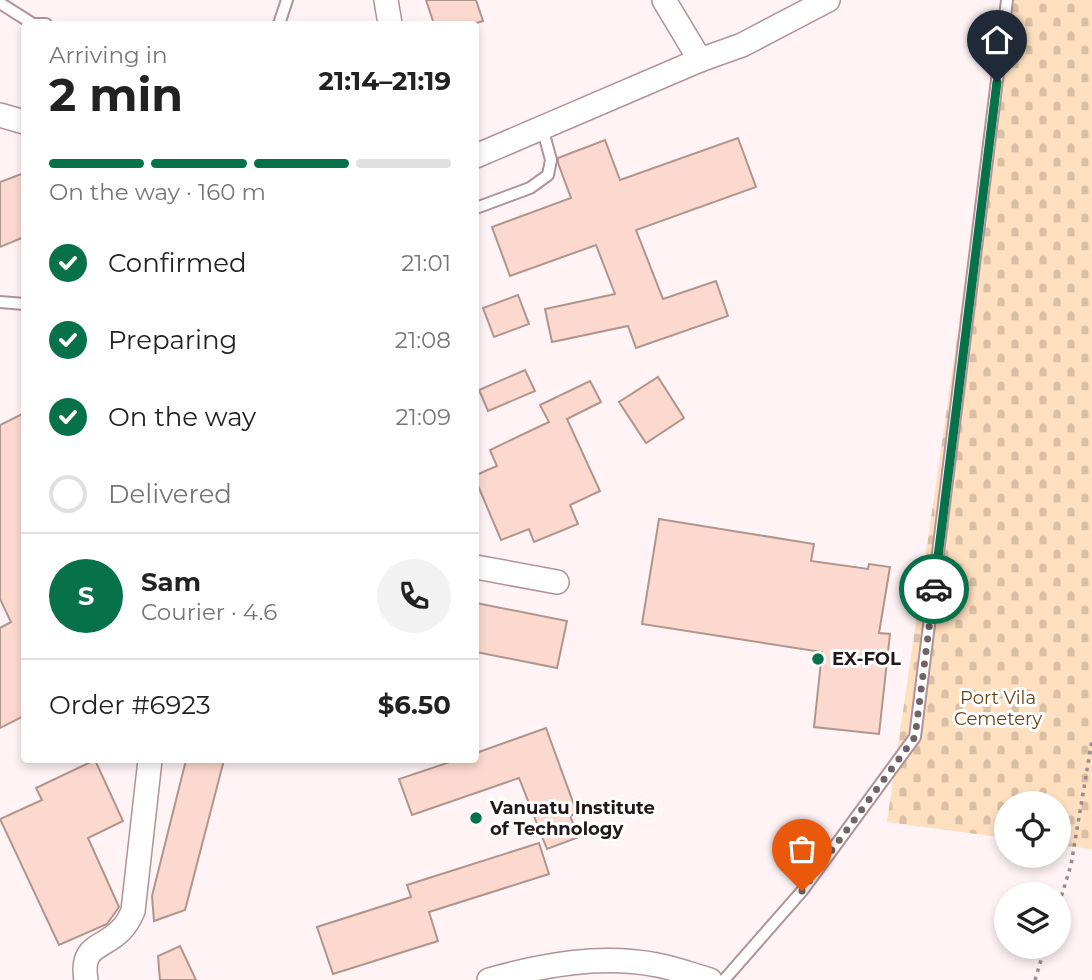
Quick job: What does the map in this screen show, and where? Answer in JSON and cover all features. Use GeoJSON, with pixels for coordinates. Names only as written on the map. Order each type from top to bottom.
{"type":"FeatureCollection","features":[{"type":"Feature","properties":{"kind":"street"},"geometry":{"type":"LineString","coordinates":[[386,0],[390,21]]}},
{"type":"Feature","properties":{"kind":"street"},"geometry":{"type":"LineString","coordinates":[[664,0],[700,60]]}},
{"type":"Feature","properties":{"kind":"street"},"geometry":{"type":"LineString","coordinates":[[479,155],[700,60],[742,45],[828,0]]}},
{"type":"Feature","properties":{"kind":"street"},"geometry":{"type":"LineString","coordinates":[[0,115],[21,120]]}},
{"type":"Feature","properties":{"kind":"street"},"geometry":{"type":"LineString","coordinates":[[479,568],[556,582]]}},
{"type":"Feature","properties":{"kind":"street"},"geometry":{"type":"LineString","coordinates":[[86,980],[85,966],[91,951],[121,930],[133,911],[150,763]]}},
{"type":"Feature","properties":{"kind":"street"},"geometry":{"type":"LineString","coordinates":[[489,980],[554,964],[609,961],[657,965],[710,980]]}},
{"type":"Feature","properties":{"kind":"lane"},"geometry":{"type":"LineString","coordinates":[[280,21],[287,0]]}},
{"type":"Feature","properties":{"kind":"lane"},"geometry":{"type":"LineString","coordinates":[[724,980],[802,891],[915,737],[1007,0]]}},
{"type":"Feature","properties":{"kind":"lane"},"geometry":{"type":"LineString","coordinates":[[0,3],[28,21]]}},
{"type":"Feature","properties":{"kind":"lane"},"geometry":{"type":"LineString","coordinates":[[479,207],[530,188],[548,175],[551,159],[541,127]]}},
{"type":"Feature","properties":{"kind":"lane"},"geometry":{"type":"LineString","coordinates":[[0,302],[21,304]]}},
{"type":"Feature","properties":{"kind":"path"},"geometry":{"type":"LineString","coordinates":[[1066,882],[1092,740]]}},
{"type":"Feature","properties":{"kind":"path"},"geometry":{"type":"LineString","coordinates":[[1035,980],[1041,959]]}},
{"type":"Feature","properties":{"kind":"green space","name":"Port Vila Cemetery"},"geometry":{"type":"Polygon","coordinates":[[[1006,0],[1092,0],[1092,849],[1071,846],[1071,791],[994,791],[994,836],[887,822],[1006,0]]]}},
{"type":"Feature","properties":{"kind":"building"},"geometry":{"type":"Polygon","coordinates":[[[426,0],[476,0],[483,21],[479,22],[433,21],[426,0]]]}},
{"type":"Feature","properties":{"kind":"building"},"geometry":{"type":"Polygon","coordinates":[[[738,138],[756,187],[636,230],[663,299],[716,281],[728,316],[636,348],[628,326],[552,342],[545,309],[615,294],[596,245],[510,276],[492,227],[571,198],[558,158],[605,140],[620,180],[738,138]]]}},
{"type":"Feature","properties":{"kind":"building"},"geometry":{"type":"Polygon","coordinates":[[[21,174],[21,238],[0,247],[0,182],[21,174]]]}},
{"type":"Feature","properties":{"kind":"building"},"geometry":{"type":"Polygon","coordinates":[[[518,295],[529,324],[494,337],[483,308],[518,295]]]}},
{"type":"Feature","properties":{"kind":"building"},"geometry":{"type":"Polygon","coordinates":[[[525,370],[535,391],[488,411],[479,390],[525,370]]]}},
{"type":"Feature","properties":{"kind":"building"},"geometry":{"type":"Polygon","coordinates":[[[658,377],[684,418],[646,443],[619,402],[658,377]]]}},
{"type":"Feature","properties":{"kind":"building"},"geometry":{"type":"Polygon","coordinates":[[[590,381],[601,402],[567,419],[600,491],[570,505],[578,524],[534,542],[529,529],[501,540],[479,488],[479,474],[497,466],[490,450],[549,422],[540,405],[590,381]]]}},
{"type":"Feature","properties":{"kind":"building"},"geometry":{"type":"Polygon","coordinates":[[[21,414],[21,718],[0,728],[0,628],[11,622],[0,599],[0,425],[21,414]]]}},
{"type":"Feature","properties":{"kind":"building"},"geometry":{"type":"Polygon","coordinates":[[[659,519],[814,544],[811,561],[868,569],[869,564],[890,567],[879,633],[890,634],[879,734],[814,727],[822,652],[642,624],[659,519]]]}},
{"type":"Feature","properties":{"kind":"building"},"geometry":{"type":"Polygon","coordinates":[[[479,604],[567,621],[557,668],[479,653],[479,604]]]}},
{"type":"Feature","properties":{"kind":"building"},"geometry":{"type":"Polygon","coordinates":[[[546,728],[577,813],[570,816],[579,837],[547,849],[519,778],[412,815],[399,779],[447,763],[479,763],[479,752],[546,728]]]}},
{"type":"Feature","properties":{"kind":"building"},"geometry":{"type":"Polygon","coordinates":[[[89,763],[96,763],[123,821],[88,838],[119,907],[107,924],[59,945],[0,819],[42,800],[36,788],[89,763]]]}},
{"type":"Feature","properties":{"kind":"building"},"geometry":{"type":"Polygon","coordinates":[[[185,763],[223,763],[185,910],[154,921],[152,896],[185,763]]]}},
{"type":"Feature","properties":{"kind":"building"},"geometry":{"type":"Polygon","coordinates":[[[539,843],[549,874],[429,912],[438,941],[333,974],[317,927],[411,897],[407,885],[539,843]]]}},
{"type":"Feature","properties":{"kind":"building"},"geometry":{"type":"Polygon","coordinates":[[[180,946],[196,980],[160,980],[158,956],[180,946]]]}},
{"type":"Feature","properties":{"kind":"way so far"},"geometry":{"type":"LineString","coordinates":[[802,891],[915,737],[934,589]]}},
{"type":"Feature","properties":{"kind":"place","name":"EX-FOL"},"geometry":{"type":"Point","coordinates":[818,659]}},
{"type":"Feature","properties":{"kind":"place","name":"Vanuatu Institute of Technology"},"geometry":{"type":"Point","coordinates":[476,818]}},
{"type":"Feature","properties":{"kind":"route"},"geometry":{"type":"LineString","coordinates":[[934,589],[997,82]]}}]}
